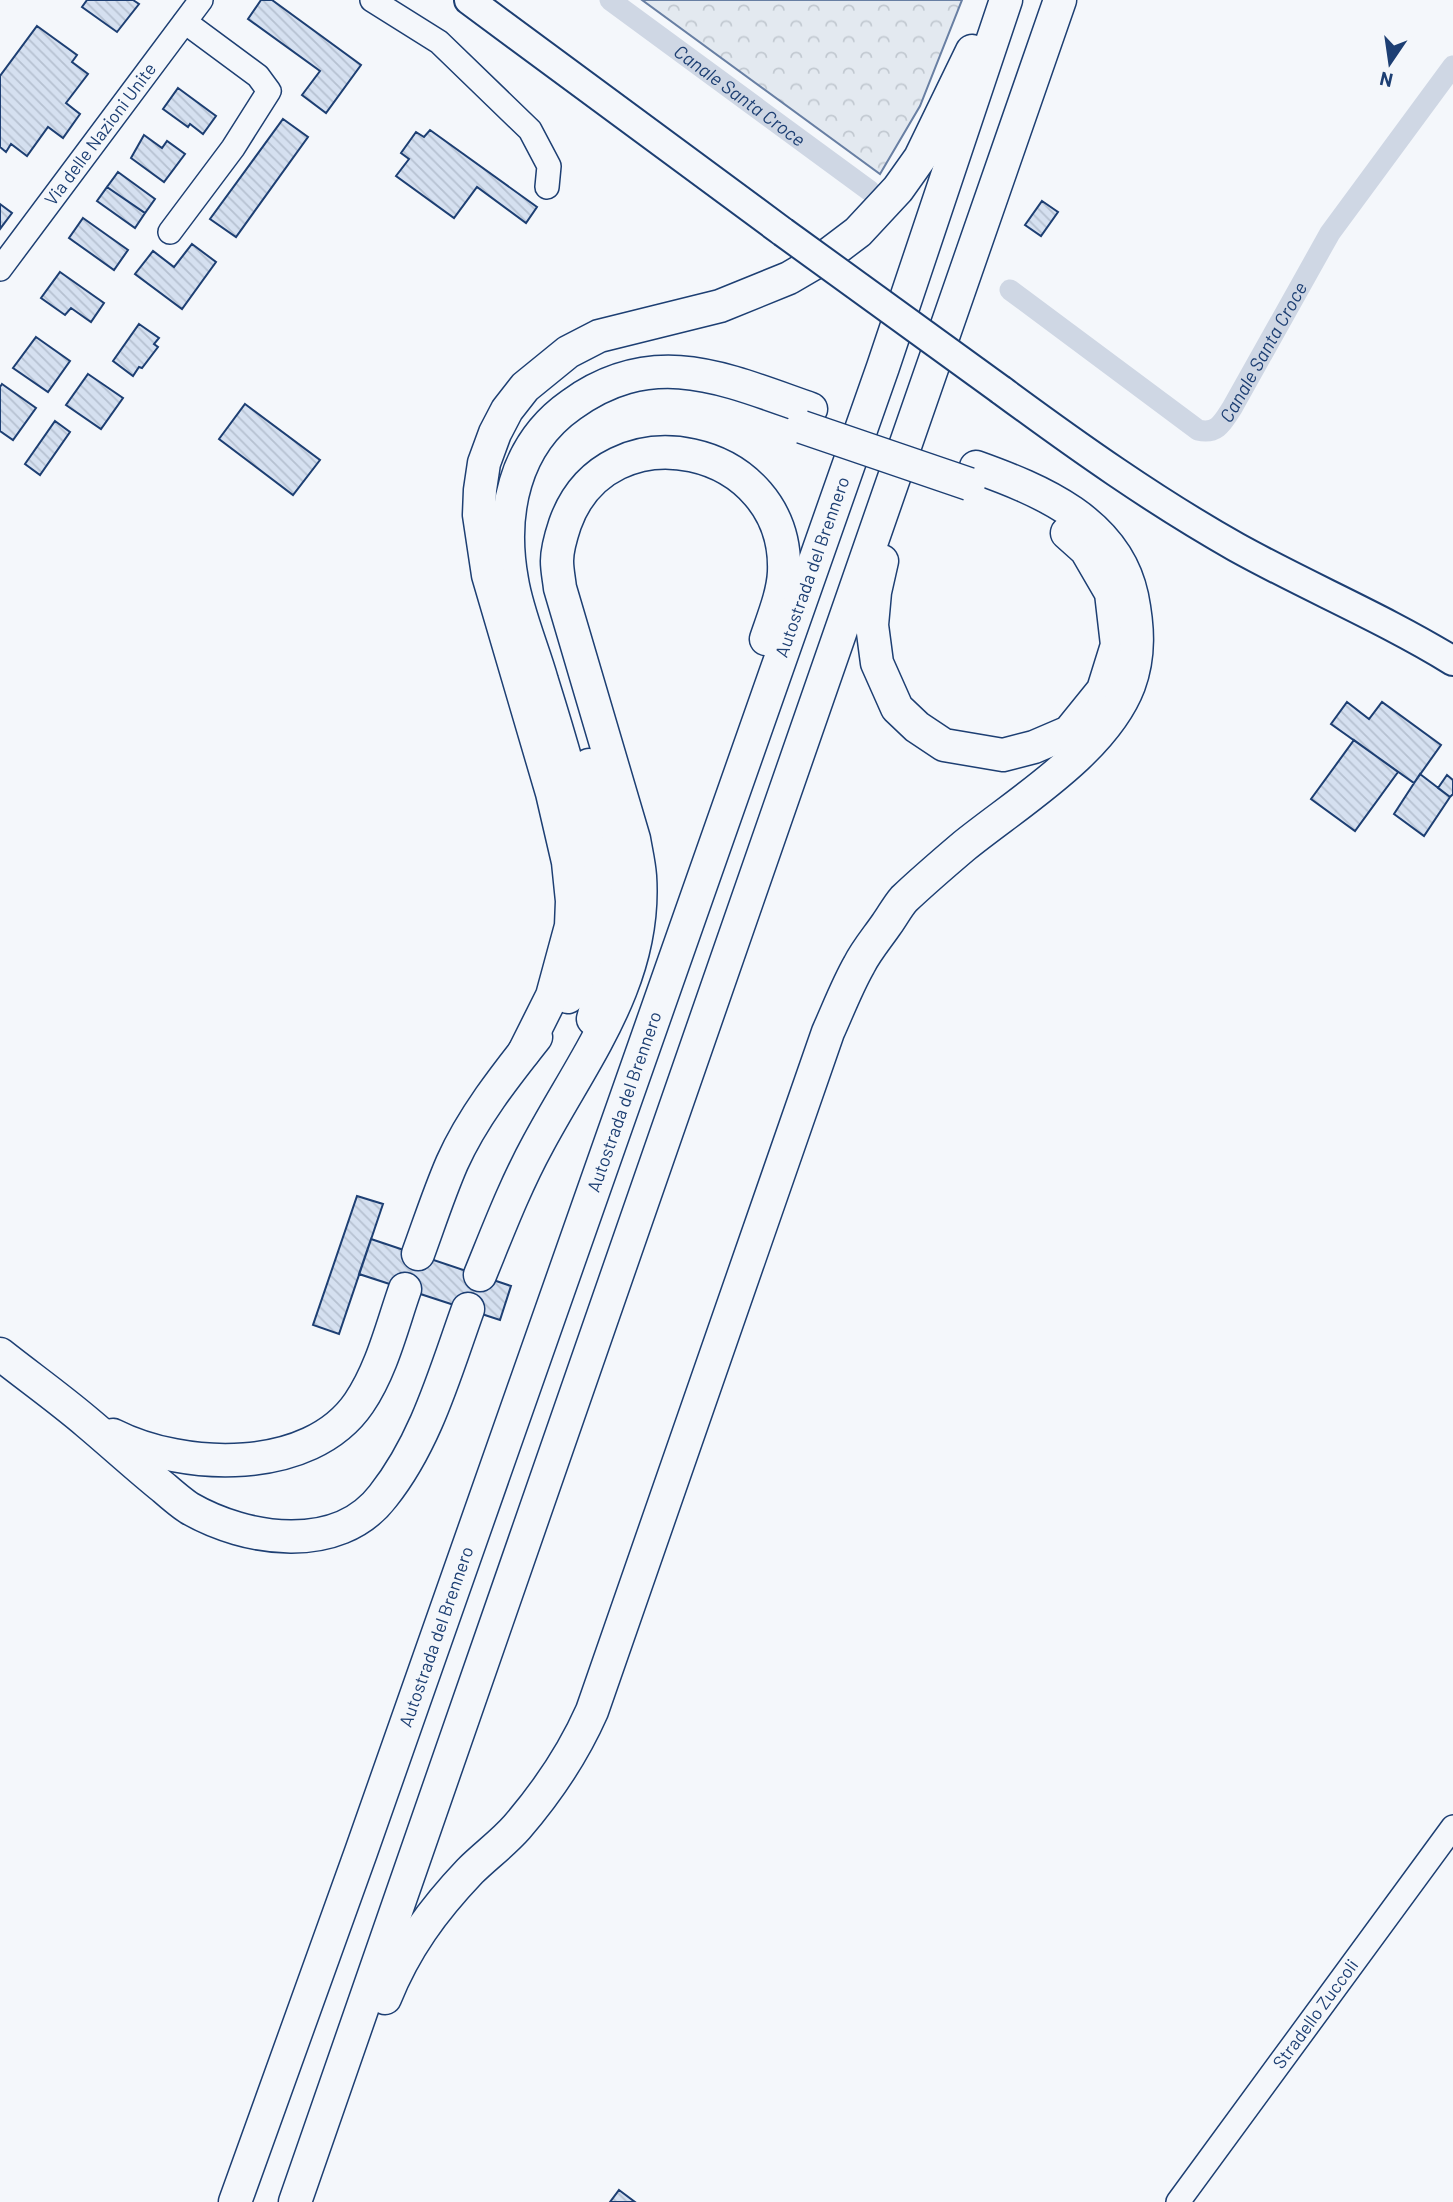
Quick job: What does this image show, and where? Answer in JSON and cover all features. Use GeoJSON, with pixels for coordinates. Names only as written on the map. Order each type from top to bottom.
{"type":"FeatureCollection","features":[{"type":"Feature","properties":{"kind":"highway"},"geometry":{"type":"LineString","coordinates":[[524,1052],[552,996],[572,926],[572,901],[568,862],[552,793],[488,575],[479,515],[480,490],[484,463],[495,433],[507,410],[525,387],[568,352],[598,336],[720,306],[789,278],[825,257],[858,232],[898,189],[920,158],[998,0]]}},
{"type":"Feature","properties":{"kind":"highway","name":"Autostrada del Brennero"},"geometry":{"type":"LineString","coordinates":[[235,2202],[883,367],[1006,0]]}},
{"type":"Feature","properties":{"kind":"highway"},"geometry":{"type":"LineString","coordinates":[[296,2202],[1060,0]]}},
{"type":"Feature","properties":{"kind":"highway"},"geometry":{"type":"LineString","coordinates":[[296,2202],[337,2125],[391,1983],[411,1942],[470,1871],[515,1828],[559,1773],[578,1741],[596,1699],[663,1511],[828,1032],[860,963],[902,901],[963,847],[1079,754],[1115,712],[1129,685],[1138,651],[1137,617],[1130,584],[1116,556],[1083,520],[1050,497],[972,476],[807,418],[709,375],[683,371],[639,373],[593,389],[555,416],[531,444],[513,487],[508,533],[512,580],[573,781],[595,870],[597,898],[586,956],[569,995],[524,1052],[462,1143],[418,1254]]}},
{"type":"Feature","properties":{"kind":"highway"},"geometry":{"type":"LineString","coordinates":[[926,386],[875,592],[872,625],[877,663],[897,708],[917,727],[944,745],[1003,755],[1034,747],[1069,732],[1103,690],[1117,645],[1111,593],[1086,550],[1052,520],[972,476]]}},
{"type":"Feature","properties":{"kind":"highway"},"geometry":{"type":"LineString","coordinates":[[581,1068],[612,930],[616,890],[609,833],[539,604],[527,555],[526,518],[531,493],[540,470],[554,447],[571,428],[608,402],[629,396],[650,392],[700,393],[807,418]]}},
{"type":"Feature","properties":{"kind":"highway"},"geometry":{"type":"LineString","coordinates":[[480,1275],[504,1213],[526,1168],[601,1035],[628,975],[636,941],[640,874],[630,826],[559,588],[557,559],[561,534],[580,494],[593,480],[637,456],[672,452],[713,460],[744,478],[769,509],[780,538],[784,572],[775,614],[752,676],[639,1059]]}},
{"type":"Feature","properties":{"kind":"highway"},"geometry":{"type":"LineString","coordinates":[[87,1422],[146,1449],[192,1460],[270,1456],[300,1448],[324,1437],[341,1424],[358,1405],[371,1384],[405,1289]]}},
{"type":"Feature","properties":{"kind":"highway"},"geometry":{"type":"LineString","coordinates":[[0,1354],[87,1422],[134,1465],[188,1507],[251,1532],[290,1537],[321,1534],[355,1522],[382,1497],[413,1449],[434,1405],[468,1309]]}},
{"type":"Feature","properties":{"kind":"main road"},"geometry":{"type":"LineString","coordinates":[[469,0],[1085,452],[1170,509],[1383,621],[1453,661]]}},
{"type":"Feature","properties":{"kind":"street","name":"Via delle Nazioni Unite"},"geometry":{"type":"LineString","coordinates":[[0,269],[201,0]]}},
{"type":"Feature","properties":{"kind":"street"},"geometry":{"type":"LineString","coordinates":[[372,0],[439,43],[530,130],[549,166],[547,187]]}},
{"type":"Feature","properties":{"kind":"street"},"geometry":{"type":"LineString","coordinates":[[170,232],[233,148],[269,92],[258,76],[185,22]]}},
{"type":"Feature","properties":{"kind":"street","name":"Stradello Zuccoli"},"geometry":{"type":"LineString","coordinates":[[1178,2202],[1453,1828]]}},
{"type":"Feature","properties":{"kind":"green space"},"geometry":{"type":"Polygon","coordinates":[[[642,0],[962,0],[920,106],[880,174],[642,0]]]}},
{"type":"Feature","properties":{"kind":"building"},"geometry":{"type":"Polygon","coordinates":[[[87,0],[133,0],[139,4],[117,32],[82,7],[87,0]]]}},
{"type":"Feature","properties":{"kind":"building"},"geometry":{"type":"Polygon","coordinates":[[[261,0],[272,0],[361,65],[326,113],[302,95],[320,71],[248,19],[261,0]]]}},
{"type":"Feature","properties":{"kind":"building"},"geometry":{"type":"Polygon","coordinates":[[[37,26],[77,55],[72,62],[88,74],[66,103],[80,114],[63,138],[48,127],[27,156],[11,144],[6,152],[0,147],[0,76],[37,26]]]}},
{"type":"Feature","properties":{"kind":"building"},"geometry":{"type":"Polygon","coordinates":[[[178,88],[216,116],[203,134],[163,109],[178,88]]]}},
{"type":"Feature","properties":{"kind":"building"},"geometry":{"type":"Polygon","coordinates":[[[283,119],[308,137],[236,237],[210,219],[283,119]]]}},
{"type":"Feature","properties":{"kind":"building"},"geometry":{"type":"Polygon","coordinates":[[[430,130],[537,207],[526,223],[477,187],[454,218],[396,176],[409,159],[401,153],[416,132],[424,137],[430,130]]]}},
{"type":"Feature","properties":{"kind":"building"},"geometry":{"type":"Polygon","coordinates":[[[144,135],[162,148],[167,141],[185,154],[164,182],[131,158],[144,135]]]}},
{"type":"Feature","properties":{"kind":"building"},"geometry":{"type":"Polygon","coordinates":[[[118,172],[155,199],[145,213],[107,187],[118,172]]]}},
{"type":"Feature","properties":{"kind":"building"},"geometry":{"type":"Polygon","coordinates":[[[107,187],[145,213],[135,228],[97,201],[107,187]]]}},
{"type":"Feature","properties":{"kind":"building"},"geometry":{"type":"Polygon","coordinates":[[[1042,201],[1058,212],[1041,236],[1025,225],[1042,201]]]}},
{"type":"Feature","properties":{"kind":"building"},"geometry":{"type":"Polygon","coordinates":[[[0,204],[12,213],[0,229],[0,204]]]}},
{"type":"Feature","properties":{"kind":"building"},"geometry":{"type":"Polygon","coordinates":[[[83,218],[128,250],[114,270],[69,238],[83,218]]]}},
{"type":"Feature","properties":{"kind":"building"},"geometry":{"type":"Polygon","coordinates":[[[192,244],[216,262],[182,309],[135,274],[153,251],[174,267],[192,244]]]}},
{"type":"Feature","properties":{"kind":"building"},"geometry":{"type":"Polygon","coordinates":[[[60,272],[104,303],[91,322],[71,308],[65,315],[41,298],[60,272]]]}},
{"type":"Feature","properties":{"kind":"building"},"geometry":{"type":"Polygon","coordinates":[[[139,324],[159,338],[154,344],[158,347],[133,376],[113,361],[139,324]]]}},
{"type":"Feature","properties":{"kind":"building"},"geometry":{"type":"Polygon","coordinates":[[[36,337],[70,361],[48,392],[13,368],[36,337]]]}},
{"type":"Feature","properties":{"kind":"building"},"geometry":{"type":"Polygon","coordinates":[[[88,374],[123,398],[101,429],[66,405],[88,374]]]}},
{"type":"Feature","properties":{"kind":"building"},"geometry":{"type":"Polygon","coordinates":[[[2,384],[36,408],[13,440],[0,431],[2,384]]]}},
{"type":"Feature","properties":{"kind":"building"},"geometry":{"type":"Polygon","coordinates":[[[245,404],[320,460],[293,495],[219,439],[245,404]]]}},
{"type":"Feature","properties":{"kind":"building"},"geometry":{"type":"Polygon","coordinates":[[[55,421],[70,432],[40,475],[25,464],[55,421]]]}},
{"type":"Feature","properties":{"kind":"building"},"geometry":{"type":"Polygon","coordinates":[[[1347,702],[1369,719],[1382,702],[1441,745],[1414,783],[1331,724],[1347,702]]]}},
{"type":"Feature","properties":{"kind":"building"},"geometry":{"type":"Polygon","coordinates":[[[1354,740],[1398,772],[1355,831],[1311,799],[1354,740]]]}},
{"type":"Feature","properties":{"kind":"building"},"geometry":{"type":"Polygon","coordinates":[[[1420,774],[1450,797],[1424,836],[1394,814],[1420,774]]]}},
{"type":"Feature","properties":{"kind":"building"},"geometry":{"type":"Polygon","coordinates":[[[1447,775],[1453,780],[1453,794],[1450,797],[1438,788],[1447,775]]]}},
{"type":"Feature","properties":{"kind":"building"},"geometry":{"type":"Polygon","coordinates":[[[357,1196],[383,1204],[339,1334],[313,1325],[357,1196]]]}},
{"type":"Feature","properties":{"kind":"building"},"geometry":{"type":"Polygon","coordinates":[[[371,1239],[511,1286],[500,1320],[359,1274],[371,1239]]]}},
{"type":"Feature","properties":{"kind":"building"},"geometry":{"type":"Polygon","coordinates":[[[619,2190],[635,2202],[610,2202],[619,2190]]]}},
{"type":"Feature","properties":{"kind":"waterway","name":"Canale Santa Croce"},"geometry":{"type":"LineString","coordinates":[[610,0],[870,191]]}},
{"type":"Feature","properties":{"kind":"waterway","name":"Canale Santa Croce"},"geometry":{"type":"LineString","coordinates":[[1010,290],[1198,430],[1215,429],[1232,408],[1330,233],[1453,66]]}}]}
